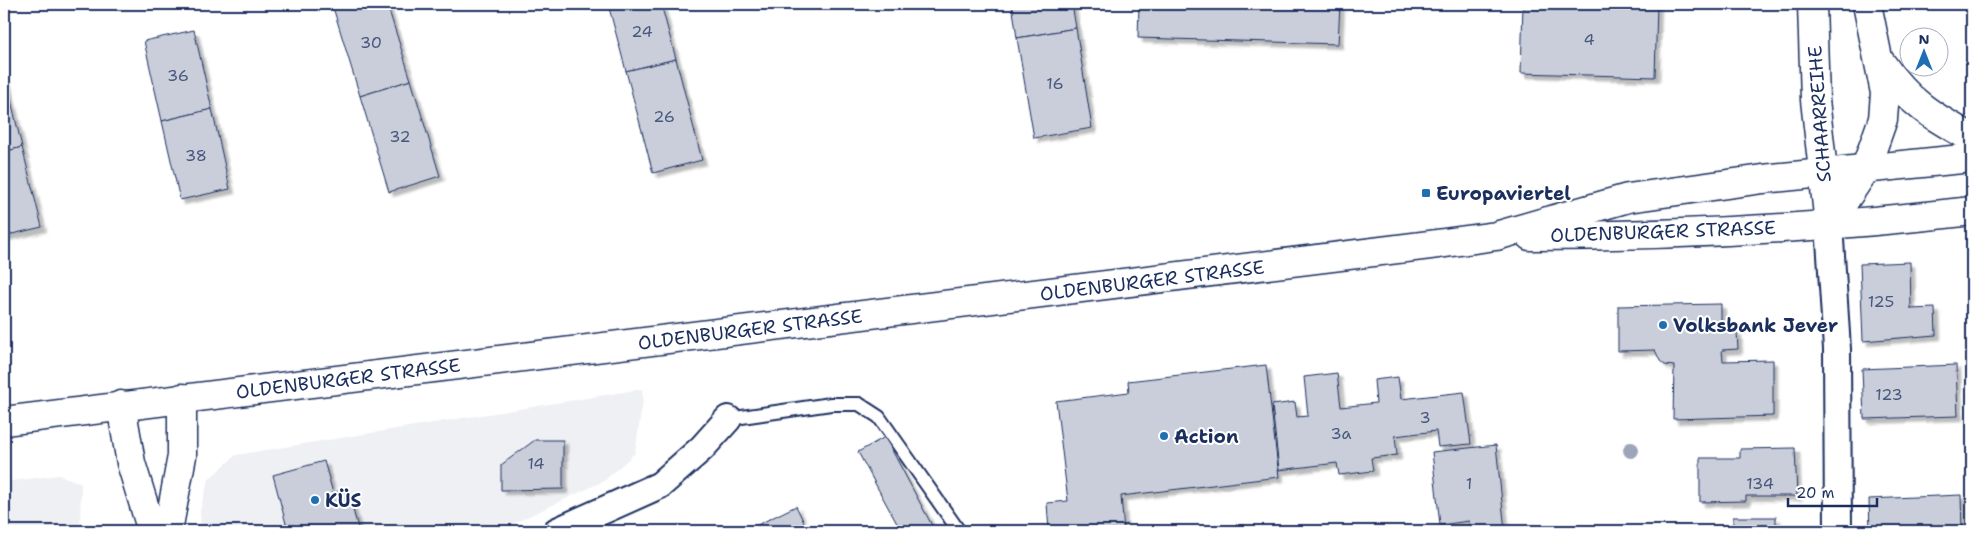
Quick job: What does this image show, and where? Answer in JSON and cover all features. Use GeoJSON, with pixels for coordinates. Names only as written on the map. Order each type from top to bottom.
{"type":"FeatureCollection","features":[{"type":"Feature","properties":{"kind":"main road","name":"SCHAARREIHE"},"geometry":{"type":"LineString","coordinates":[[1812,4],[1815,100],[1829,224]]}},
{"type":"Feature","properties":{"kind":"main road"},"geometry":{"type":"LineString","coordinates":[[1829,224],[1849,197],[1865,170],[1883,119],[1885,93],[1881,62],[1875,45],[1867,4]]}},
{"type":"Feature","properties":{"kind":"main road"},"geometry":{"type":"LineString","coordinates":[[1881,62],[1898,88],[1946,124],[1972,138]]}},
{"type":"Feature","properties":{"kind":"main road","name":"OLDENBURGER STRASSE"},"geometry":{"type":"LineString","coordinates":[[1496,236],[1628,198],[1763,179],[1972,158]]}},
{"type":"Feature","properties":{"kind":"main road","name":"OLDENBURGER STRASSE"},"geometry":{"type":"LineString","coordinates":[[4,421],[1496,236],[1633,236],[1829,224],[1972,211]]}},
{"type":"Feature","properties":{"kind":"main road"},"geometry":{"type":"LineString","coordinates":[[168,531],[182,456],[182,398]]}},
{"type":"Feature","properties":{"kind":"main road"},"geometry":{"type":"LineString","coordinates":[[121,405],[131,463],[152,531]]}},
{"type":"Feature","properties":{"kind":"street"},"geometry":{"type":"LineString","coordinates":[[1829,224],[1837,349],[1838,531]]}},
{"type":"Feature","properties":{"kind":"street"},"geometry":{"type":"LineString","coordinates":[[558,531],[660,485],[702,448],[728,419]]}},
{"type":"Feature","properties":{"kind":"lane"},"geometry":{"type":"LineString","coordinates":[[728,419],[830,404],[859,404],[879,417],[959,531]]}},
{"type":"Feature","properties":{"kind":"shaded area"},"geometry":{"type":"Polygon","coordinates":[[[642,389],[643,399],[635,453],[604,481],[497,531],[201,531],[200,510],[209,479],[236,455],[642,389]]]}},
{"type":"Feature","properties":{"kind":"shaded area"},"geometry":{"type":"Polygon","coordinates":[[[59,475],[81,483],[80,531],[4,531],[4,482],[59,475]]]}},
{"type":"Feature","properties":{"kind":"building"},"geometry":{"type":"Polygon","coordinates":[[[332,4],[387,4],[411,80],[360,96],[332,4]]]}},
{"type":"Feature","properties":{"kind":"building"},"geometry":{"type":"Polygon","coordinates":[[[608,4],[661,4],[676,59],[626,71],[608,4]]]}},
{"type":"Feature","properties":{"kind":"building"},"geometry":{"type":"Polygon","coordinates":[[[1012,4],[1072,4],[1076,28],[1017,38],[1012,4]]]}},
{"type":"Feature","properties":{"kind":"building"},"geometry":{"type":"Polygon","coordinates":[[[1139,4],[1340,4],[1338,44],[1138,38],[1139,4]]]}},
{"type":"Feature","properties":{"kind":"building"},"geometry":{"type":"Polygon","coordinates":[[[1523,4],[1657,4],[1655,77],[1521,73],[1523,4]]]}},
{"type":"Feature","properties":{"kind":"building"},"geometry":{"type":"Polygon","coordinates":[[[1076,28],[1092,128],[1034,138],[1017,38],[1076,28]]]}},
{"type":"Feature","properties":{"kind":"building"},"geometry":{"type":"Polygon","coordinates":[[[194,30],[212,109],[162,121],[144,41],[194,30]]]}},
{"type":"Feature","properties":{"kind":"building"},"geometry":{"type":"Polygon","coordinates":[[[676,59],[702,160],[653,173],[626,71],[676,59]]]}},
{"type":"Feature","properties":{"kind":"building"},"geometry":{"type":"Polygon","coordinates":[[[4,71],[22,147],[4,152],[4,71]]]}},
{"type":"Feature","properties":{"kind":"building"},"geometry":{"type":"Polygon","coordinates":[[[411,80],[440,176],[389,192],[360,96],[411,80]]]}},
{"type":"Feature","properties":{"kind":"building"},"geometry":{"type":"Polygon","coordinates":[[[212,109],[230,189],[180,200],[162,121],[212,109]]]}},
{"type":"Feature","properties":{"kind":"building"},"geometry":{"type":"Polygon","coordinates":[[[22,147],[42,227],[4,236],[4,152],[22,147]]]}},
{"type":"Feature","properties":{"kind":"building"},"geometry":{"type":"Polygon","coordinates":[[[1910,262],[1911,309],[1935,308],[1936,335],[1863,341],[1860,264],[1910,262]]]}},
{"type":"Feature","properties":{"kind":"building"},"geometry":{"type":"Polygon","coordinates":[[[1721,304],[1721,331],[1737,331],[1738,349],[1722,350],[1723,361],[1773,360],[1773,416],[1673,419],[1674,366],[1665,365],[1660,361],[1655,350],[1618,351],[1618,306],[1721,304]]]}},
{"type":"Feature","properties":{"kind":"building"},"geometry":{"type":"Polygon","coordinates":[[[1266,365],[1279,477],[1121,496],[1124,531],[1049,531],[1047,503],[1068,501],[1056,401],[1129,392],[1128,381],[1266,365]]]}},
{"type":"Feature","properties":{"kind":"building"},"geometry":{"type":"Polygon","coordinates":[[[1956,365],[1958,416],[1864,419],[1862,369],[1956,365]]]}},
{"type":"Feature","properties":{"kind":"building"},"geometry":{"type":"Polygon","coordinates":[[[1337,373],[1341,407],[1376,403],[1374,380],[1398,377],[1401,399],[1464,392],[1471,444],[1438,447],[1436,431],[1395,436],[1397,455],[1371,458],[1373,471],[1339,475],[1337,463],[1279,470],[1272,405],[1295,402],[1297,417],[1308,416],[1304,377],[1337,373]]]}},
{"type":"Feature","properties":{"kind":"building"},"geometry":{"type":"Polygon","coordinates":[[[885,437],[935,531],[901,531],[858,452],[885,437]]]}},
{"type":"Feature","properties":{"kind":"building"},"geometry":{"type":"Polygon","coordinates":[[[535,440],[563,440],[563,489],[501,490],[501,465],[535,440]]]}},
{"type":"Feature","properties":{"kind":"building"},"geometry":{"type":"Polygon","coordinates":[[[1496,445],[1505,531],[1470,531],[1469,521],[1440,525],[1432,452],[1496,445]]]}},
{"type":"Feature","properties":{"kind":"building"},"geometry":{"type":"Polygon","coordinates":[[[1795,448],[1797,496],[1746,496],[1746,501],[1700,502],[1700,458],[1740,458],[1740,449],[1795,448]]]}},
{"type":"Feature","properties":{"kind":"building","name":"KÜS"},"geometry":{"type":"Polygon","coordinates":[[[324,461],[333,493],[347,489],[359,531],[288,531],[273,475],[324,461]]]}},
{"type":"Feature","properties":{"kind":"building"},"geometry":{"type":"Polygon","coordinates":[[[1961,495],[1962,531],[1870,531],[1869,499],[1961,495]]]}},
{"type":"Feature","properties":{"kind":"building"},"geometry":{"type":"Polygon","coordinates":[[[796,506],[808,531],[745,531],[796,506]]]}},
{"type":"Feature","properties":{"kind":"building"},"geometry":{"type":"Polygon","coordinates":[[[1733,517],[1776,517],[1776,531],[1733,531],[1733,517]]]}},
{"type":"Feature","properties":{"kind":"building"},"geometry":{"type":"Polygon","coordinates":[[[1243,525],[1244,531],[1204,531],[1243,525]]]}},
{"type":"Feature","properties":{"kind":"place","name":"Europaviertel"},"geometry":{"type":"Point","coordinates":[1426,193]}},
{"type":"Feature","properties":{"kind":"place","name":"Volksbank Jever"},"geometry":{"type":"Point","coordinates":[1663,325]}},
{"type":"Feature","properties":{"kind":"place","name":"Action"},"geometry":{"type":"Point","coordinates":[1164,436]}},
{"type":"Feature","properties":{"kind":"place","name":"KÜS"},"geometry":{"type":"Point","coordinates":[315,500]}}]}
